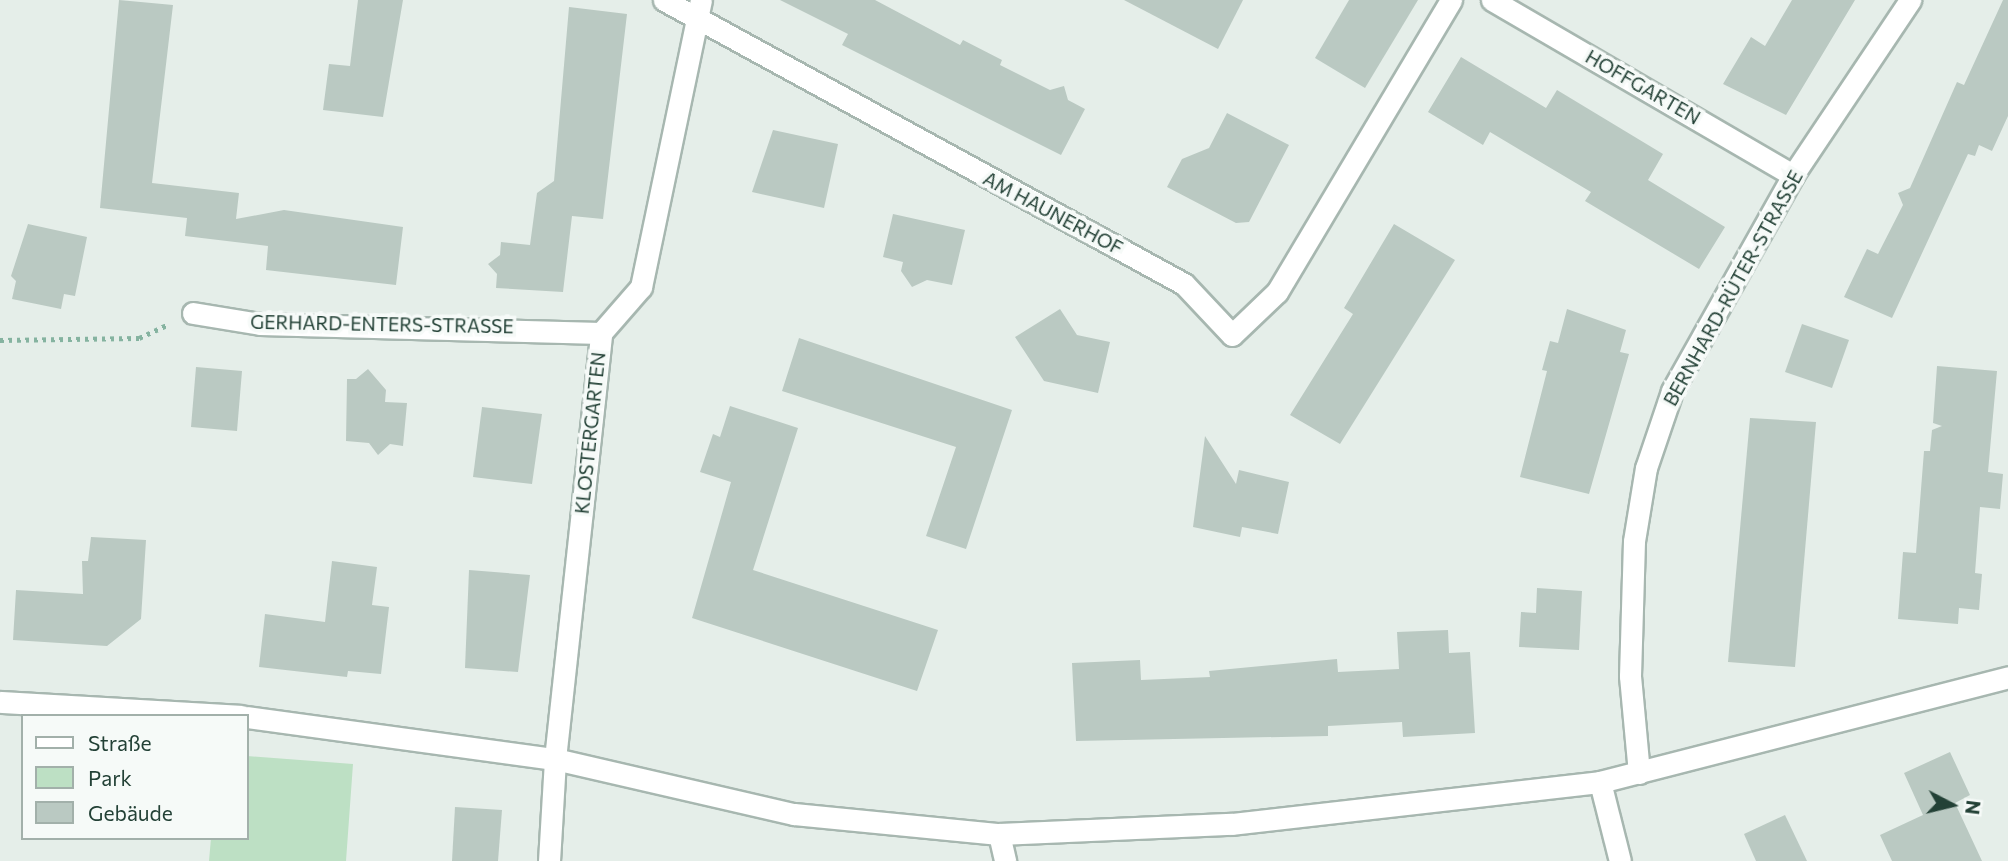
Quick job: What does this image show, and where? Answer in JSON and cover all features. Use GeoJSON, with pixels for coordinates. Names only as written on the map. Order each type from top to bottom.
{"type":"FeatureCollection","features":[{"type":"Feature","properties":{"kind":"street","name":"AM HAUNERHOF"},"geometry":{"type":"LineString","coordinates":[[664,0],[699,10],[1184,284],[1232,335],[1277,292],[1357,150],[1451,0]]}},
{"type":"Feature","properties":{"kind":"street","name":"HOFFGARTEN"},"geometry":{"type":"LineString","coordinates":[[1492,0],[1793,175]]}},
{"type":"Feature","properties":{"kind":"street","name":"BERNHARD-RÜTER-STRASSE"},"geometry":{"type":"LineString","coordinates":[[1639,773],[1630,676],[1634,541],[1646,468],[1672,391],[1793,175],[1910,0]]}},
{"type":"Feature","properties":{"kind":"street","name":"KLOSTERGARTEN"},"geometry":{"type":"LineString","coordinates":[[549,861],[555,759],[601,333],[641,287],[699,10]]}},
{"type":"Feature","properties":{"kind":"street","name":"GERHARD-ENTERS-STRASSE"},"geometry":{"type":"LineString","coordinates":[[194,313],[260,324],[601,333]]}},
{"type":"Feature","properties":{"kind":"street"},"geometry":{"type":"LineString","coordinates":[[248,716],[555,759],[794,814],[999,834],[1232,824],[1600,782],[2008,677]]}},
{"type":"Feature","properties":{"kind":"street"},"geometry":{"type":"LineString","coordinates":[[0,702],[207,714]]}},
{"type":"Feature","properties":{"kind":"street"},"geometry":{"type":"LineString","coordinates":[[1600,782],[1620,861]]}},
{"type":"Feature","properties":{"kind":"street"},"geometry":{"type":"LineString","coordinates":[[999,834],[1004,861]]}},
{"type":"Feature","properties":{"kind":"path"},"geometry":{"type":"LineString","coordinates":[[0,340],[139,338],[194,313]]}},
{"type":"Feature","properties":{"kind":"green space"},"geometry":{"type":"Polygon","coordinates":[[[248,756],[353,764],[346,861],[209,861],[211,840],[248,840],[248,756]]]}},
{"type":"Feature","properties":{"kind":"building"},"geometry":{"type":"Polygon","coordinates":[[[119,0],[173,5],[152,183],[239,193],[236,219],[284,210],[403,227],[396,285],[266,270],[268,246],[185,236],[187,218],[100,208],[119,0]]]}},
{"type":"Feature","properties":{"kind":"building"},"geometry":{"type":"Polygon","coordinates":[[[358,0],[403,0],[383,117],[323,110],[329,64],[350,66],[358,0]]]}},
{"type":"Feature","properties":{"kind":"building"},"geometry":{"type":"Polygon","coordinates":[[[780,0],[875,0],[960,45],[963,40],[1002,60],[1000,65],[1050,90],[1064,86],[1068,100],[1085,109],[1061,155],[842,45],[848,34],[780,0]]]}},
{"type":"Feature","properties":{"kind":"building"},"geometry":{"type":"Polygon","coordinates":[[[1124,0],[1243,0],[1218,49],[1124,0]]]}},
{"type":"Feature","properties":{"kind":"building"},"geometry":{"type":"Polygon","coordinates":[[[1349,0],[1418,0],[1365,88],[1315,58],[1349,0]]]}},
{"type":"Feature","properties":{"kind":"building"},"geometry":{"type":"Polygon","coordinates":[[[1792,0],[1855,0],[1786,115],[1723,84],[1751,37],[1765,46],[1792,0]]]}},
{"type":"Feature","properties":{"kind":"building"},"geometry":{"type":"Polygon","coordinates":[[[2003,0],[2008,0],[2008,116],[1992,151],[1979,145],[1975,156],[1968,154],[1892,318],[1844,297],[1867,249],[1878,254],[1903,205],[1898,193],[1910,188],[1957,82],[1964,85],[2003,0]]]}},
{"type":"Feature","properties":{"kind":"building"},"geometry":{"type":"Polygon","coordinates":[[[569,7],[627,14],[603,219],[572,216],[563,292],[496,288],[497,274],[488,264],[500,255],[501,242],[530,245],[537,193],[554,181],[569,7]]]}},
{"type":"Feature","properties":{"kind":"building"},"geometry":{"type":"Polygon","coordinates":[[[1461,57],[1546,108],[1557,90],[1663,154],[1648,180],[1725,227],[1699,269],[1585,201],[1591,192],[1490,132],[1483,145],[1428,112],[1461,57]]]}},
{"type":"Feature","properties":{"kind":"building"},"geometry":{"type":"Polygon","coordinates":[[[1227,113],[1289,145],[1249,222],[1236,223],[1167,187],[1182,159],[1209,148],[1227,113]]]}},
{"type":"Feature","properties":{"kind":"building"},"geometry":{"type":"Polygon","coordinates":[[[773,130],[838,144],[824,208],[752,192],[773,130]]]}},
{"type":"Feature","properties":{"kind":"building"},"geometry":{"type":"Polygon","coordinates":[[[893,214],[965,230],[952,285],[927,280],[912,287],[901,271],[903,262],[883,257],[893,214]]]}},
{"type":"Feature","properties":{"kind":"building"},"geometry":{"type":"Polygon","coordinates":[[[28,224],[87,237],[75,296],[64,294],[61,309],[12,299],[16,281],[11,276],[28,224]]]}},
{"type":"Feature","properties":{"kind":"building"},"geometry":{"type":"Polygon","coordinates":[[[1394,224],[1455,260],[1340,444],[1290,415],[1353,314],[1344,308],[1394,224]]]}},
{"type":"Feature","properties":{"kind":"building"},"geometry":{"type":"Polygon","coordinates":[[[1060,309],[1077,335],[1110,342],[1098,393],[1044,381],[1015,337],[1060,309]]]}},
{"type":"Feature","properties":{"kind":"building"},"geometry":{"type":"Polygon","coordinates":[[[1567,309],[1626,330],[1620,352],[1629,354],[1589,494],[1520,477],[1547,371],[1542,370],[1550,341],[1558,343],[1567,309]]]}},
{"type":"Feature","properties":{"kind":"building"},"geometry":{"type":"Polygon","coordinates":[[[1802,324],[1849,340],[1832,388],[1785,372],[1802,324]]]}},
{"type":"Feature","properties":{"kind":"building"},"geometry":{"type":"Polygon","coordinates":[[[799,338],[1012,410],[966,549],[926,536],[956,447],[782,391],[799,338]]]}},
{"type":"Feature","properties":{"kind":"building"},"geometry":{"type":"Polygon","coordinates":[[[1937,366],[1997,371],[1988,472],[2003,474],[2000,509],[1980,507],[1975,573],[1982,574],[1979,610],[1959,608],[1958,624],[1898,619],[1903,552],[1916,553],[1924,451],[1930,451],[1932,430],[1942,426],[1933,423],[1937,366]]]}},
{"type":"Feature","properties":{"kind":"building"},"geometry":{"type":"Polygon","coordinates":[[[196,367],[242,371],[237,431],[191,427],[196,367]]]}},
{"type":"Feature","properties":{"kind":"building"},"geometry":{"type":"Polygon","coordinates":[[[368,369],[386,390],[385,402],[407,403],[403,446],[390,444],[378,455],[369,443],[346,441],[347,379],[356,379],[368,369]]]}},
{"type":"Feature","properties":{"kind":"building"},"geometry":{"type":"Polygon","coordinates":[[[730,406],[798,428],[753,570],[938,630],[917,691],[692,618],[731,482],[700,472],[713,434],[720,437],[730,406]]]}},
{"type":"Feature","properties":{"kind":"building"},"geometry":{"type":"Polygon","coordinates":[[[482,407],[542,414],[532,484],[473,477],[482,407]]]}},
{"type":"Feature","properties":{"kind":"building"},"geometry":{"type":"Polygon","coordinates":[[[1750,418],[1816,422],[1795,667],[1728,662],[1750,418]]]}},
{"type":"Feature","properties":{"kind":"building"},"geometry":{"type":"Polygon","coordinates":[[[1205,436],[1236,484],[1239,470],[1289,482],[1278,534],[1242,527],[1240,537],[1193,527],[1205,436]]]}},
{"type":"Feature","properties":{"kind":"building"},"geometry":{"type":"Polygon","coordinates":[[[91,537],[146,540],[141,619],[107,646],[13,640],[16,590],[83,594],[82,561],[88,561],[91,537]]]}},
{"type":"Feature","properties":{"kind":"building"},"geometry":{"type":"Polygon","coordinates":[[[332,561],[377,567],[372,605],[389,607],[381,674],[348,671],[347,677],[259,667],[265,614],[325,622],[332,561]]]}},
{"type":"Feature","properties":{"kind":"building"},"geometry":{"type":"Polygon","coordinates":[[[469,570],[530,575],[518,672],[465,668],[469,570]]]}},
{"type":"Feature","properties":{"kind":"building"},"geometry":{"type":"Polygon","coordinates":[[[1537,588],[1582,591],[1579,650],[1519,647],[1521,612],[1536,613],[1537,588]]]}},
{"type":"Feature","properties":{"kind":"building"},"geometry":{"type":"Polygon","coordinates":[[[1448,630],[1449,653],[1470,652],[1475,733],[1403,737],[1402,722],[1328,726],[1328,736],[1076,741],[1072,663],[1140,660],[1141,680],[1210,677],[1209,671],[1337,659],[1338,672],[1399,669],[1397,632],[1448,630]]]}},
{"type":"Feature","properties":{"kind":"building"},"geometry":{"type":"Polygon","coordinates":[[[1950,752],[1970,795],[1955,803],[1982,861],[1892,861],[1880,835],[1923,815],[1904,773],[1950,752]]]}},
{"type":"Feature","properties":{"kind":"building"},"geometry":{"type":"Polygon","coordinates":[[[455,807],[502,810],[498,861],[452,861],[455,807]]]}},
{"type":"Feature","properties":{"kind":"building"},"geometry":{"type":"Polygon","coordinates":[[[1785,815],[1807,861],[1756,861],[1744,834],[1785,815]]]}}]}
